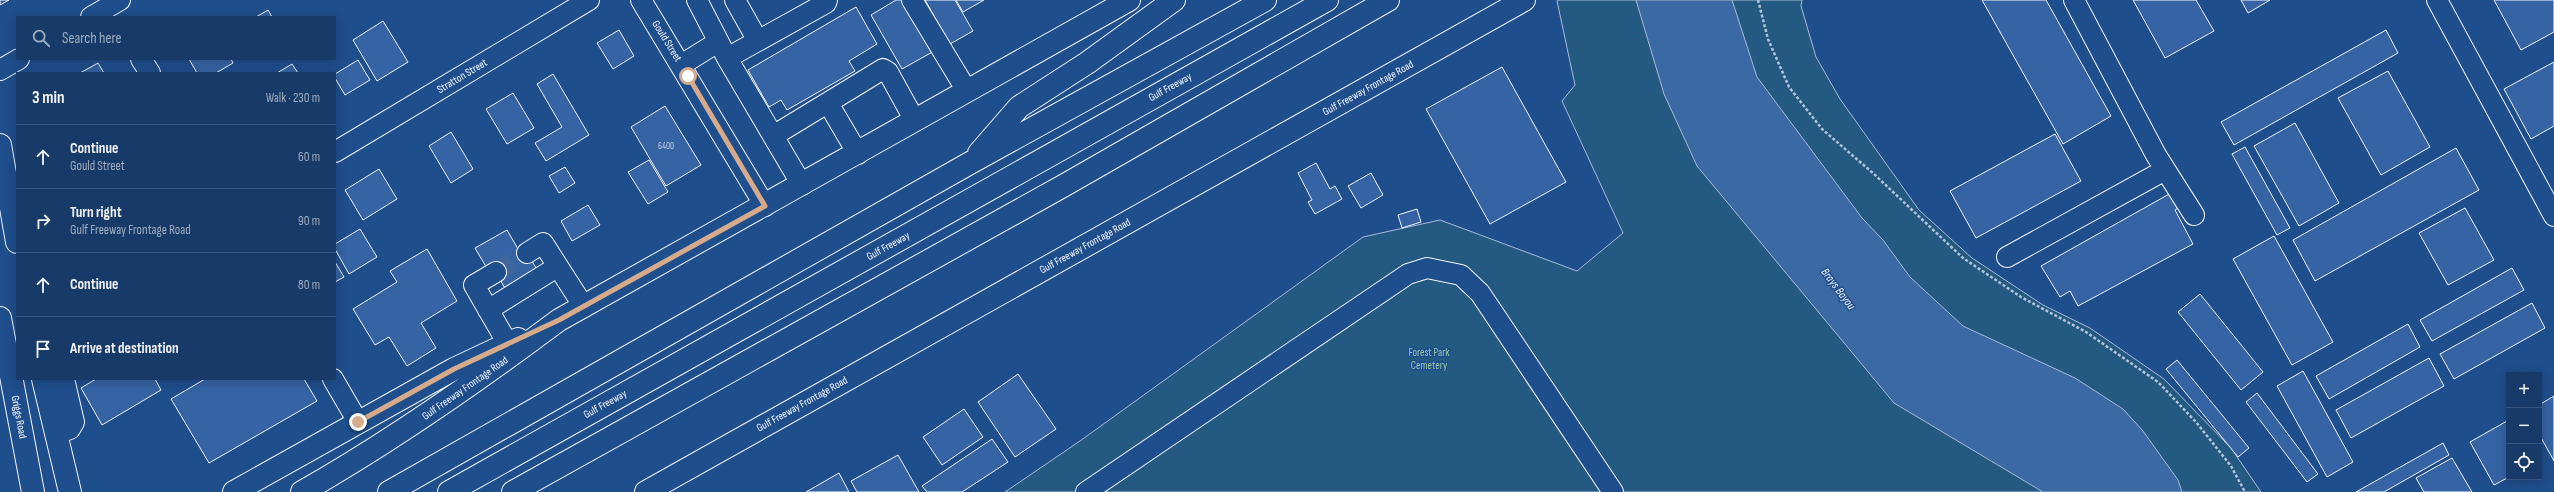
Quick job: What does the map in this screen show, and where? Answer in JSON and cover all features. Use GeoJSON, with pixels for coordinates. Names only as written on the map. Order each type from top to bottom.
{"type":"FeatureCollection","features":[{"type":"Feature","properties":{"kind":"main road","name":"Gulf Freeway Frontage Road"},"geometry":{"type":"LineString","coordinates":[[302,492],[362,458],[484,376],[559,320],[858,154],[1129,0]]}},
{"type":"Feature","properties":{"kind":"main road"},"geometry":{"type":"LineString","coordinates":[[970,163],[1019,107],[1087,63],[1174,0]]}},
{"type":"Feature","properties":{"kind":"main road"},"geometry":{"type":"LineString","coordinates":[[388,492],[970,163],[1265,0]]}},
{"type":"Feature","properties":{"kind":"main road","name":"Gulf Freeway"},"geometry":{"type":"LineString","coordinates":[[449,492],[1326,0]]}},
{"type":"Feature","properties":{"kind":"main road"},"geometry":{"type":"LineString","coordinates":[[513,492],[1063,186],[1388,0]]}},
{"type":"Feature","properties":{"kind":"main road","name":"Gulf Freeway Frontage Road"},"geometry":{"type":"LineString","coordinates":[[646,492],[1524,0]]}},
{"type":"Feature","properties":{"kind":"main road"},"geometry":{"type":"LineString","coordinates":[[0,145],[16,236]]}},
{"type":"Feature","properties":{"kind":"main road","name":"Griggs Road"},"geometry":{"type":"LineString","coordinates":[[0,318],[11,345],[16,378]]}},
{"type":"Feature","properties":{"kind":"main road"},"geometry":{"type":"LineString","coordinates":[[234,492],[454,369],[559,320]]}},
{"type":"Feature","properties":{"kind":"main road","name":"Griggs Road"},"geometry":{"type":"LineString","coordinates":[[16,380],[33,492]]}},
{"type":"Feature","properties":{"kind":"main road"},"geometry":{"type":"LineString","coordinates":[[54,380],[56,434],[70,492]]}},
{"type":"Feature","properties":{"kind":"street","name":"Stratton Street"},"geometry":{"type":"LineString","coordinates":[[336,151],[589,0]]}},
{"type":"Feature","properties":{"kind":"street","name":"Gould Street"},"geometry":{"type":"LineString","coordinates":[[642,0],[682,64],[765,206]]}},
{"type":"Feature","properties":{"kind":"street"},"geometry":{"type":"LineString","coordinates":[[697,0],[722,50],[802,185]]}},
{"type":"Feature","properties":{"kind":"street"},"geometry":{"type":"LineString","coordinates":[[735,0],[758,41]]}},
{"type":"Feature","properties":{"kind":"street"},"geometry":{"type":"LineString","coordinates":[[682,64],[722,50],[758,41],[826,3],[827,0]]}},
{"type":"Feature","properties":{"kind":"street"},"geometry":{"type":"LineString","coordinates":[[912,0],[967,91]]}},
{"type":"Feature","properties":{"kind":"street"},"geometry":{"type":"LineString","coordinates":[[2074,0],[2165,170],[2194,215]]}},
{"type":"Feature","properties":{"kind":"street"},"geometry":{"type":"LineString","coordinates":[[2437,0],[2554,216]]}},
{"type":"Feature","properties":{"kind":"street"},"geometry":{"type":"LineString","coordinates":[[94,16],[116,8]]}},
{"type":"Feature","properties":{"kind":"street"},"geometry":{"type":"LineString","coordinates":[[0,70],[17,60]]}},
{"type":"Feature","properties":{"kind":"street"},"geometry":{"type":"LineString","coordinates":[[143,60],[149,72]]}},
{"type":"Feature","properties":{"kind":"street"},"geometry":{"type":"LineString","coordinates":[[773,136],[883,69],[888,72],[915,121]]}},
{"type":"Feature","properties":{"kind":"street"},"geometry":{"type":"LineString","coordinates":[[828,103],[858,154]]}},
{"type":"Feature","properties":{"kind":"street"},"geometry":{"type":"LineString","coordinates":[[2007,257],[2165,170]]}},
{"type":"Feature","properties":{"kind":"street"},"geometry":{"type":"LineString","coordinates":[[527,253],[542,243],[584,307]]}},
{"type":"Feature","properties":{"kind":"street"},"geometry":{"type":"LineString","coordinates":[[488,310],[557,267]]}},
{"type":"Feature","properties":{"kind":"street"},"geometry":{"type":"LineString","coordinates":[[1086,492],[1408,274],[1427,268],[1461,275],[1480,293],[1613,492]]}},
{"type":"Feature","properties":{"kind":"street"},"geometry":{"type":"LineString","coordinates":[[496,272],[474,285],[508,344]]}},
{"type":"Feature","properties":{"kind":"street"},"geometry":{"type":"LineString","coordinates":[[334,380],[358,422]]}},
{"type":"Feature","properties":{"kind":"green space","name":"Forest Park Cemetery"},"geometry":{"type":"Polygon","coordinates":[[[1802,0],[1801,6],[1816,57],[1840,99],[1919,210],[1972,258],[2043,305],[2090,328],[2164,379],[2231,448],[2261,492],[1005,492],[1080,441],[1363,237],[1440,220],[1577,271],[1623,233],[1562,101],[1575,85],[1557,1],[1802,0]]]}},
{"type":"Feature","properties":{"kind":"water","name":"Brays Bayou"},"geometry":{"type":"Polygon","coordinates":[[[1636,0],[1732,0],[1757,77],[1862,218],[1883,240],[1910,277],[1963,326],[2075,378],[2123,409],[2143,431],[2178,480],[2182,492],[2043,492],[1894,403],[1697,166],[1664,94],[1636,0]]]}},
{"type":"Feature","properties":{"kind":"building"},"geometry":{"type":"Polygon","coordinates":[[[0,0],[9,0],[0,5],[0,0]]]}},
{"type":"Feature","properties":{"kind":"building"},"geometry":{"type":"Polygon","coordinates":[[[896,0],[907,0],[936,50],[902,69],[871,15],[896,0]]]}},
{"type":"Feature","properties":{"kind":"building"},"geometry":{"type":"Polygon","coordinates":[[[925,0],[955,0],[973,31],[950,44],[925,0]]]}},
{"type":"Feature","properties":{"kind":"building"},"geometry":{"type":"Polygon","coordinates":[[[956,0],[984,0],[963,12],[956,0]]]}},
{"type":"Feature","properties":{"kind":"building"},"geometry":{"type":"Polygon","coordinates":[[[1982,0],[2046,0],[2111,116],[2063,144],[1982,0]]]}},
{"type":"Feature","properties":{"kind":"building"},"geometry":{"type":"Polygon","coordinates":[[[2133,0],[2196,0],[2214,31],[2165,58],[2133,0]]]}},
{"type":"Feature","properties":{"kind":"building"},"geometry":{"type":"Polygon","coordinates":[[[2241,0],[2270,0],[2248,13],[2241,0]]]}},
{"type":"Feature","properties":{"kind":"building"},"geometry":{"type":"Polygon","coordinates":[[[2494,0],[2554,0],[2554,32],[2521,50],[2494,0]]]}},
{"type":"Feature","properties":{"kind":"building"},"geometry":{"type":"Polygon","coordinates":[[[856,7],[877,44],[849,61],[855,71],[787,110],[781,100],[769,107],[748,70],[856,7]]]}},
{"type":"Feature","properties":{"kind":"building"},"geometry":{"type":"Polygon","coordinates":[[[268,10],[271,16],[258,16],[268,10]]]}},
{"type":"Feature","properties":{"kind":"building"},"geometry":{"type":"Polygon","coordinates":[[[383,21],[408,62],[377,81],[353,40],[383,21]]]}},
{"type":"Feature","properties":{"kind":"building"},"geometry":{"type":"Polygon","coordinates":[[[619,30],[634,56],[613,69],[597,43],[619,30]]]}},
{"type":"Feature","properties":{"kind":"building"},"geometry":{"type":"Polygon","coordinates":[[[2386,30],[2398,53],[2234,145],[2221,122],[2386,30]]]}},
{"type":"Feature","properties":{"kind":"building"},"geometry":{"type":"Polygon","coordinates":[[[190,60],[232,60],[233,63],[218,72],[196,72],[190,60]]]}},
{"type":"Feature","properties":{"kind":"building"},"geometry":{"type":"Polygon","coordinates":[[[358,60],[370,80],[345,95],[336,80],[336,73],[358,60]]]}},
{"type":"Feature","properties":{"kind":"building"},"geometry":{"type":"Polygon","coordinates":[[[2554,62],[2554,126],[2531,139],[2504,89],[2554,62]]]}},
{"type":"Feature","properties":{"kind":"building"},"geometry":{"type":"Polygon","coordinates":[[[98,63],[103,72],[82,72],[98,63]]]}},
{"type":"Feature","properties":{"kind":"building"},"geometry":{"type":"Polygon","coordinates":[[[292,64],[297,72],[279,72],[292,64]]]}},
{"type":"Feature","properties":{"kind":"building"},"geometry":{"type":"Polygon","coordinates":[[[1502,67],[1566,182],[1490,224],[1426,109],[1502,67]]]}},
{"type":"Feature","properties":{"kind":"building"},"geometry":{"type":"Polygon","coordinates":[[[2388,71],[2430,147],[2381,175],[2338,98],[2388,71]]]}},
{"type":"Feature","properties":{"kind":"building"},"geometry":{"type":"Polygon","coordinates":[[[553,74],[589,135],[546,161],[535,143],[562,127],[537,84],[553,74]]]}},
{"type":"Feature","properties":{"kind":"building"},"geometry":{"type":"Polygon","coordinates":[[[513,93],[534,128],[507,144],[486,109],[513,93]]]}},
{"type":"Feature","properties":{"kind":"building"},"geometry":{"type":"Polygon","coordinates":[[[665,106],[701,165],[666,186],[631,127],[665,106]]]}},
{"type":"Feature","properties":{"kind":"building"},"geometry":{"type":"Polygon","coordinates":[[[2295,123],[2339,203],[2299,226],[2254,146],[2295,123]]]}},
{"type":"Feature","properties":{"kind":"building"},"geometry":{"type":"Polygon","coordinates":[[[451,132],[473,169],[451,183],[429,146],[451,132]]]}},
{"type":"Feature","properties":{"kind":"building"},"geometry":{"type":"Polygon","coordinates":[[[2055,134],[2081,181],[1976,238],[1950,191],[2055,134]]]}},
{"type":"Feature","properties":{"kind":"building"},"geometry":{"type":"Polygon","coordinates":[[[2245,147],[2290,228],[2277,235],[2232,154],[2245,147]]]}},
{"type":"Feature","properties":{"kind":"building"},"geometry":{"type":"Polygon","coordinates":[[[2456,148],[2479,190],[2315,281],[2293,240],[2456,148]]]}},
{"type":"Feature","properties":{"kind":"building"},"geometry":{"type":"Polygon","coordinates":[[[649,160],[668,192],[648,204],[628,172],[649,160]]]}},
{"type":"Feature","properties":{"kind":"building"},"geometry":{"type":"Polygon","coordinates":[[[1316,163],[1330,189],[1335,186],[1342,199],[1315,214],[1308,202],[1312,200],[1298,173],[1316,163]]]}},
{"type":"Feature","properties":{"kind":"building"},"geometry":{"type":"Polygon","coordinates":[[[565,167],[575,183],[559,193],[549,176],[565,167]]]}},
{"type":"Feature","properties":{"kind":"building"},"geometry":{"type":"Polygon","coordinates":[[[379,169],[397,199],[363,220],[345,190],[379,169]]]}},
{"type":"Feature","properties":{"kind":"building"},"geometry":{"type":"Polygon","coordinates":[[[1371,173],[1383,195],[1361,208],[1348,186],[1371,173]]]}},
{"type":"Feature","properties":{"kind":"building"},"geometry":{"type":"Polygon","coordinates":[[[2171,193],[2178,208],[2175,210],[2193,244],[2078,306],[2070,291],[2060,297],[2041,266],[2171,193]]]}},
{"type":"Feature","properties":{"kind":"building"},"geometry":{"type":"Polygon","coordinates":[[[588,205],[600,225],[572,241],[561,221],[588,205]]]}},
{"type":"Feature","properties":{"kind":"building"},"geometry":{"type":"Polygon","coordinates":[[[2465,208],[2494,260],[2448,285],[2419,233],[2465,208]]]}},
{"type":"Feature","properties":{"kind":"building"},"geometry":{"type":"Polygon","coordinates":[[[1417,209],[1421,222],[1402,228],[1398,215],[1417,209]]]}},
{"type":"Feature","properties":{"kind":"building"},"geometry":{"type":"Polygon","coordinates":[[[360,229],[377,257],[349,274],[336,251],[336,243],[360,229]]]}},
{"type":"Feature","properties":{"kind":"building"},"geometry":{"type":"Polygon","coordinates":[[[507,230],[518,249],[523,246],[539,273],[507,292],[493,267],[488,270],[475,248],[507,230]]]}},
{"type":"Feature","properties":{"kind":"building"},"geometry":{"type":"Polygon","coordinates":[[[2274,236],[2333,342],[2292,365],[2233,259],[2274,236]]]}},
{"type":"Feature","properties":{"kind":"building"},"geometry":{"type":"Polygon","coordinates":[[[427,249],[457,301],[421,323],[436,348],[407,366],[389,337],[375,345],[353,309],[397,282],[390,271],[427,249]]]}},
{"type":"Feature","properties":{"kind":"building"},"geometry":{"type":"Polygon","coordinates":[[[336,264],[344,277],[336,281],[336,264]]]}},
{"type":"Feature","properties":{"kind":"building"},"geometry":{"type":"Polygon","coordinates":[[[2512,268],[2524,290],[2432,341],[2420,320],[2512,268]]]}},
{"type":"Feature","properties":{"kind":"building"},"geometry":{"type":"Polygon","coordinates":[[[2200,294],[2263,372],[2241,390],[2178,312],[2200,294]]]}},
{"type":"Feature","properties":{"kind":"building"},"geometry":{"type":"Polygon","coordinates":[[[2532,303],[2545,328],[2454,379],[2440,354],[2532,303]]]}},
{"type":"Feature","properties":{"kind":"building"},"geometry":{"type":"Polygon","coordinates":[[[2408,324],[2420,347],[2329,399],[2316,376],[2408,324]]]}},
{"type":"Feature","properties":{"kind":"building"},"geometry":{"type":"Polygon","coordinates":[[[2429,358],[2444,386],[2351,438],[2336,410],[2429,358]]]}},
{"type":"Feature","properties":{"kind":"building"},"geometry":{"type":"Polygon","coordinates":[[[2177,360],[2249,448],[2238,457],[2166,369],[2177,360]]]}},
{"type":"Feature","properties":{"kind":"building"},"geometry":{"type":"Polygon","coordinates":[[[2303,371],[2353,462],[2327,477],[2277,386],[2303,371]]]}},
{"type":"Feature","properties":{"kind":"building"},"geometry":{"type":"Polygon","coordinates":[[[1018,374],[1056,429],[1015,457],[978,402],[1018,374]]]}},
{"type":"Feature","properties":{"kind":"building"},"geometry":{"type":"Polygon","coordinates":[[[94,380],[156,380],[161,390],[102,425],[81,388],[94,380]]]}},
{"type":"Feature","properties":{"kind":"building"},"geometry":{"type":"Polygon","coordinates":[[[203,380],[305,380],[317,401],[209,463],[171,399],[203,380]]]}},
{"type":"Feature","properties":{"kind":"building"},"geometry":{"type":"Polygon","coordinates":[[[2257,393],[2318,474],[2307,482],[2246,402],[2257,393]]]}},
{"type":"Feature","properties":{"kind":"building"},"geometry":{"type":"Polygon","coordinates":[[[2554,396],[2554,461],[2542,439],[2542,403],[2554,396]]]}},
{"type":"Feature","properties":{"kind":"building"},"geometry":{"type":"Polygon","coordinates":[[[964,409],[983,437],[942,465],[923,437],[964,409]]]}},
{"type":"Feature","properties":{"kind":"building"},"geometry":{"type":"Polygon","coordinates":[[[2506,422],[2506,479],[2494,485],[2470,442],[2506,422]]]}},
{"type":"Feature","properties":{"kind":"building"},"geometry":{"type":"Polygon","coordinates":[[[992,439],[1008,462],[962,492],[927,492],[922,486],[992,439]]]}},
{"type":"Feature","properties":{"kind":"building"},"geometry":{"type":"Polygon","coordinates":[[[2443,443],[2449,455],[2384,492],[2356,492],[2443,443]]]}},
{"type":"Feature","properties":{"kind":"building"},"geometry":{"type":"Polygon","coordinates":[[[898,455],[919,492],[857,492],[851,481],[898,455]]]}},
{"type":"Feature","properties":{"kind":"building"},"geometry":{"type":"Polygon","coordinates":[[[2452,458],[2472,492],[2424,492],[2416,478],[2452,458]]]}},
{"type":"Feature","properties":{"kind":"building"},"geometry":{"type":"Polygon","coordinates":[[[839,473],[849,492],[806,492],[839,473]]]}},
{"type":"Feature","properties":{"kind":"tunnel"},"geometry":{"type":"LineString","coordinates":[[496,272],[527,253]]}},
{"type":"Feature","properties":{"kind":"route"},"geometry":{"type":"LineString","coordinates":[[358,422],[454,369],[559,320],[765,206],[688,76]]}}]}
